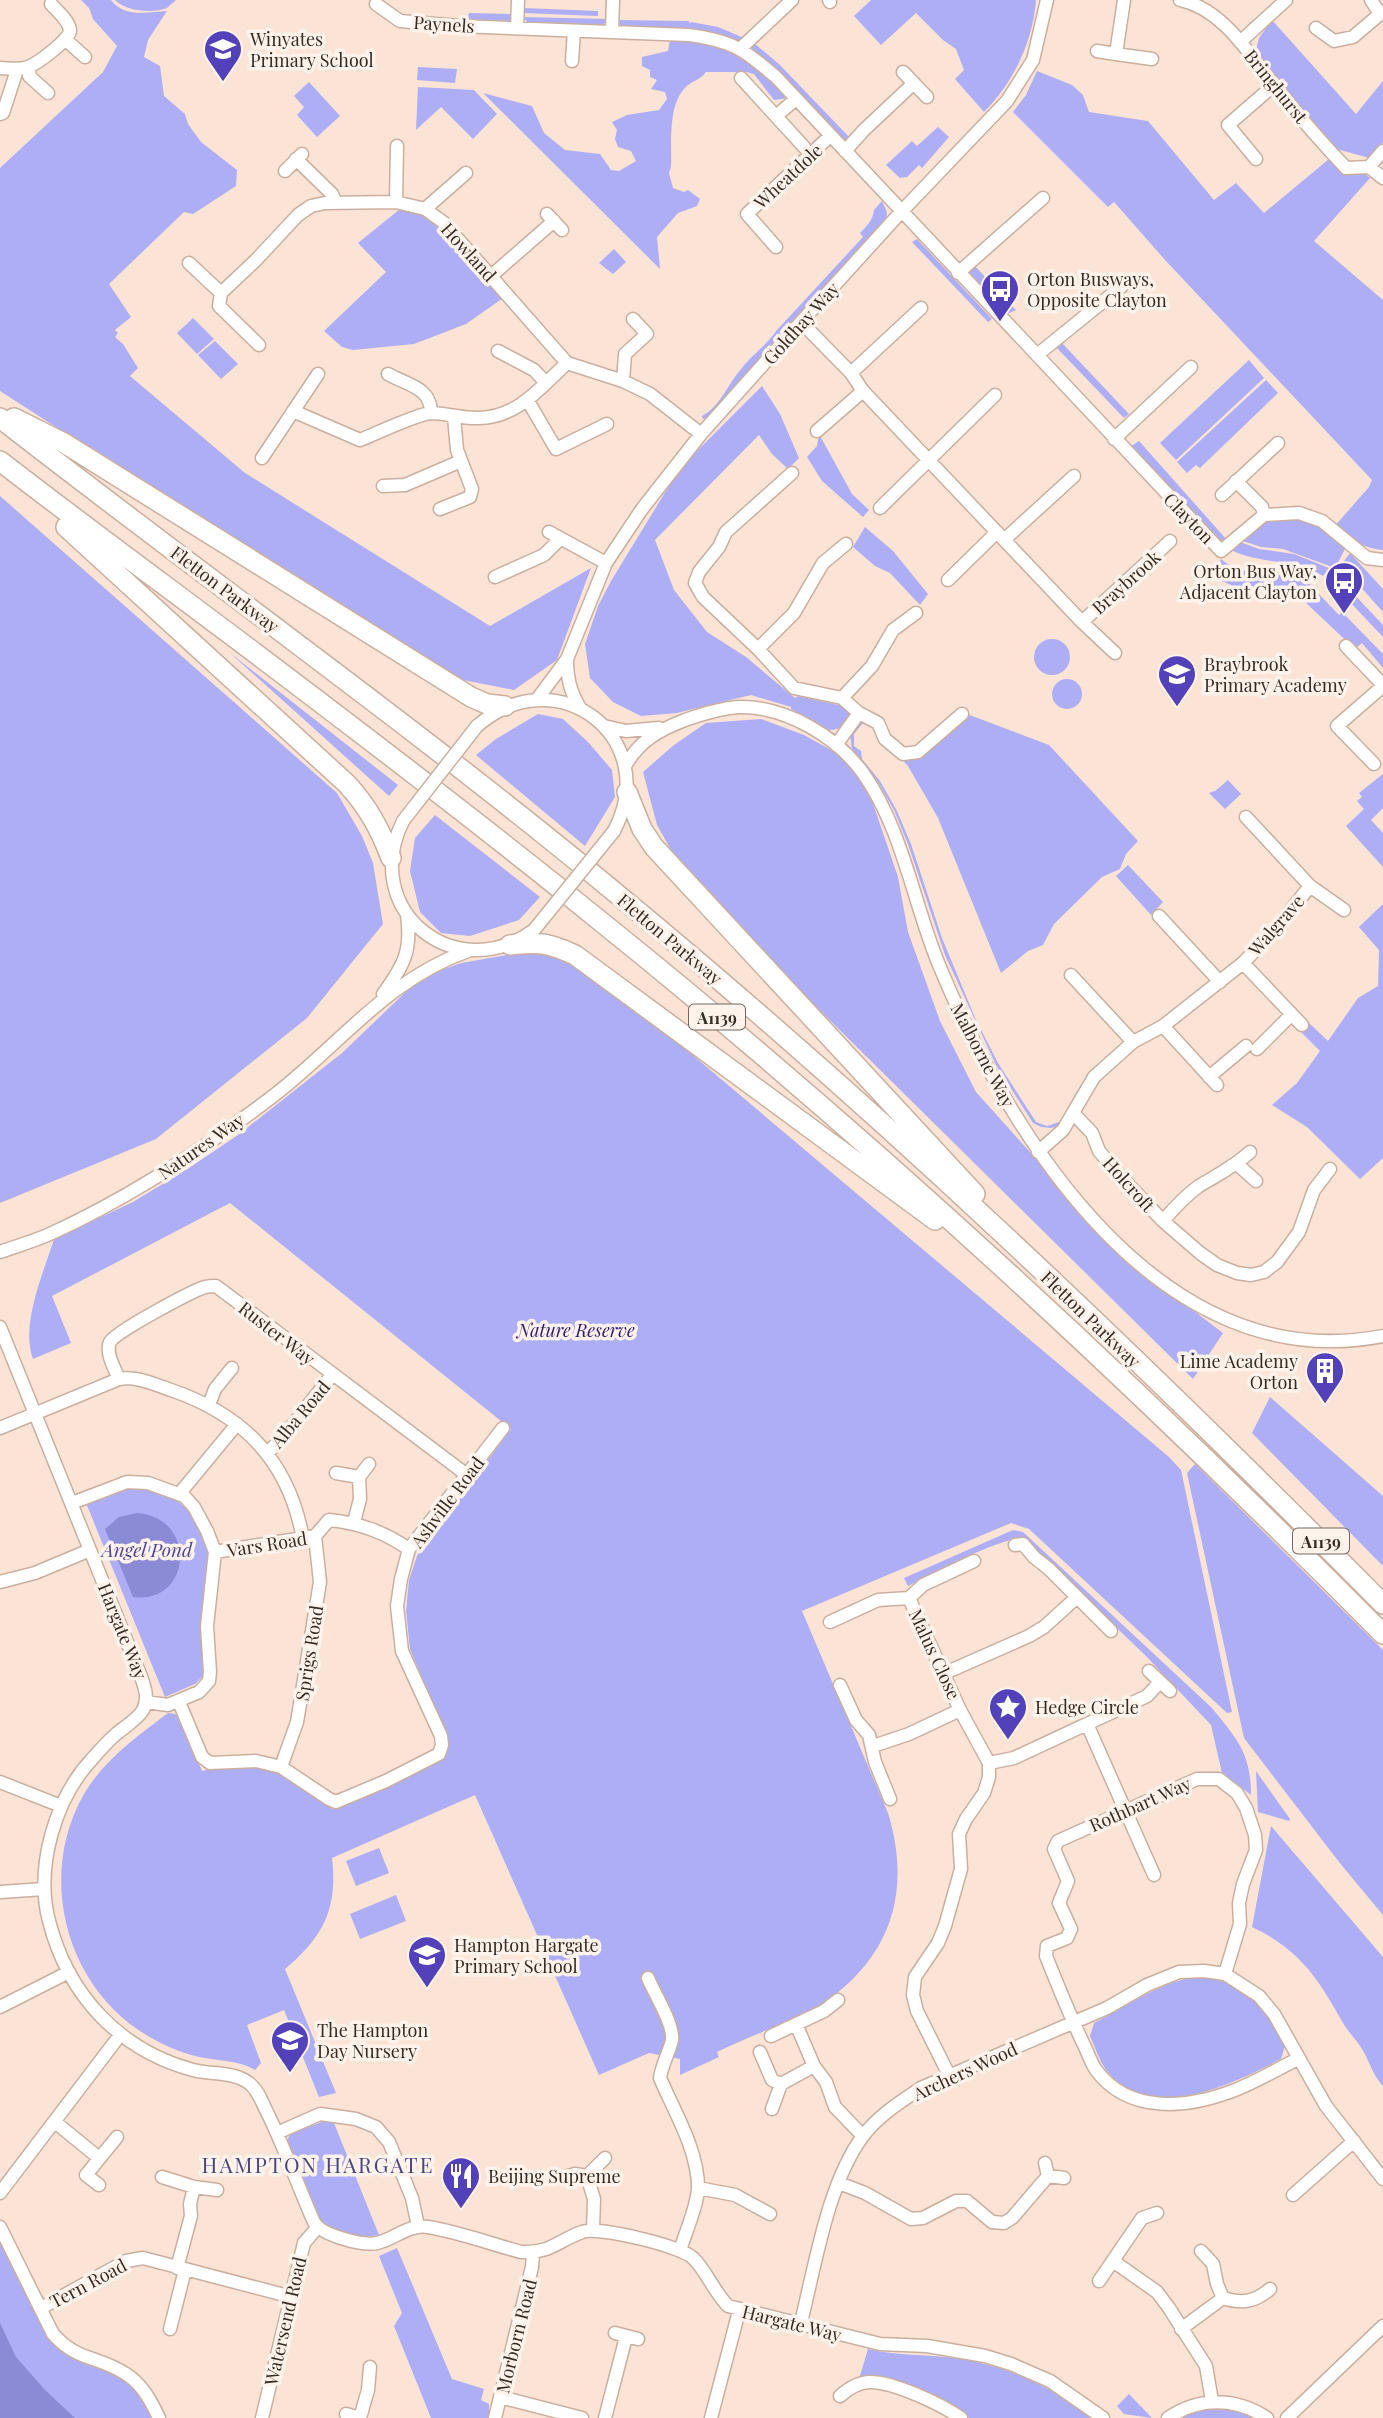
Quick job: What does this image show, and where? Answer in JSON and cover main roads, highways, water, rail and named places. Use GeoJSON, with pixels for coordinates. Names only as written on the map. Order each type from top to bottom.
{"type":"FeatureCollection","features":[{"type":"Feature","properties":{"kind":"highway"},"geometry":{"type":"LineString","coordinates":[[0,412],[64,443],[471,697],[487,704],[505,706]]}},
{"type":"Feature","properties":{"kind":"highway","name":"Fletton Parkway"},"geometry":{"type":"LineString","coordinates":[[0,418],[452,762],[616,893],[803,1052],[911,1149],[1092,1320],[1258,1479],[1383,1604]]}},
{"type":"Feature","properties":{"kind":"highway","name":"Fletton Parkway"},"geometry":{"type":"LineString","coordinates":[[0,461],[444,797],[767,1058],[894,1167],[1018,1280],[1276,1527],[1383,1634]]}},
{"type":"Feature","properties":{"kind":"highway"},"geometry":{"type":"LineString","coordinates":[[0,466],[347,784],[364,802],[379,828],[391,858]]}},
{"type":"Feature","properties":{"kind":"highway"},"geometry":{"type":"LineString","coordinates":[[627,792],[642,829],[654,847],[1092,1320]]}},
{"type":"Feature","properties":{"kind":"highway"},"geometry":{"type":"LineString","coordinates":[[510,945],[539,942],[575,955],[1018,1280]]}},
{"type":"Feature","properties":{"kind":"water","name":"Angel Pond"},"geometry":{"type":"Polygon","coordinates":[[[137,1513],[157,1518],[171,1529],[178,1544],[180,1560],[176,1575],[167,1588],[152,1596],[133,1597],[105,1529],[119,1517],[137,1513]]]}},
{"type":"Feature","properties":{"kind":"water"},"geometry":{"type":"Polygon","coordinates":[[[0,2323],[16,2357],[75,2418],[0,2418],[0,2323]]]}},
{"type":"Feature","properties":{"kind":"place","name":"Winyates Primary School"},"geometry":{"type":"Point","coordinates":[223,83]}},
{"type":"Feature","properties":{"kind":"place","name":"Orton Busways, Opposite Clayton"},"geometry":{"type":"Point","coordinates":[1000,323]}},
{"type":"Feature","properties":{"kind":"place","name":"Orton Bus Way, Adjacent Clayton"},"geometry":{"type":"Point","coordinates":[1344,615]}},
{"type":"Feature","properties":{"kind":"place","name":"Braybrook Primary Academy"},"geometry":{"type":"Point","coordinates":[1177,708]}},
{"type":"Feature","properties":{"kind":"place","name":"Lime Academy Orton"},"geometry":{"type":"Point","coordinates":[1325,1405]}},
{"type":"Feature","properties":{"kind":"place","name":"Hedge Circle"},"geometry":{"type":"Point","coordinates":[1008,1741]}},
{"type":"Feature","properties":{"kind":"place","name":"Hampton Hargate Primary School"},"geometry":{"type":"Point","coordinates":[427,1989]}},
{"type":"Feature","properties":{"kind":"place","name":"The Hampton Day Nursery"},"geometry":{"type":"Point","coordinates":[290,2074]}},
{"type":"Feature","properties":{"kind":"place","name":"Beijing Supreme"},"geometry":{"type":"Point","coordinates":[461,2210]}},
{"type":"Feature","properties":{"kind":"district","name":"HAMPTON HARGATE"},"geometry":{"type":"Point","coordinates":[318,2164]}},
{"type":"Feature","properties":{"kind":"park label","name":"Nature Reserve"},"geometry":{"type":"Point","coordinates":[576,1330]}}]}
